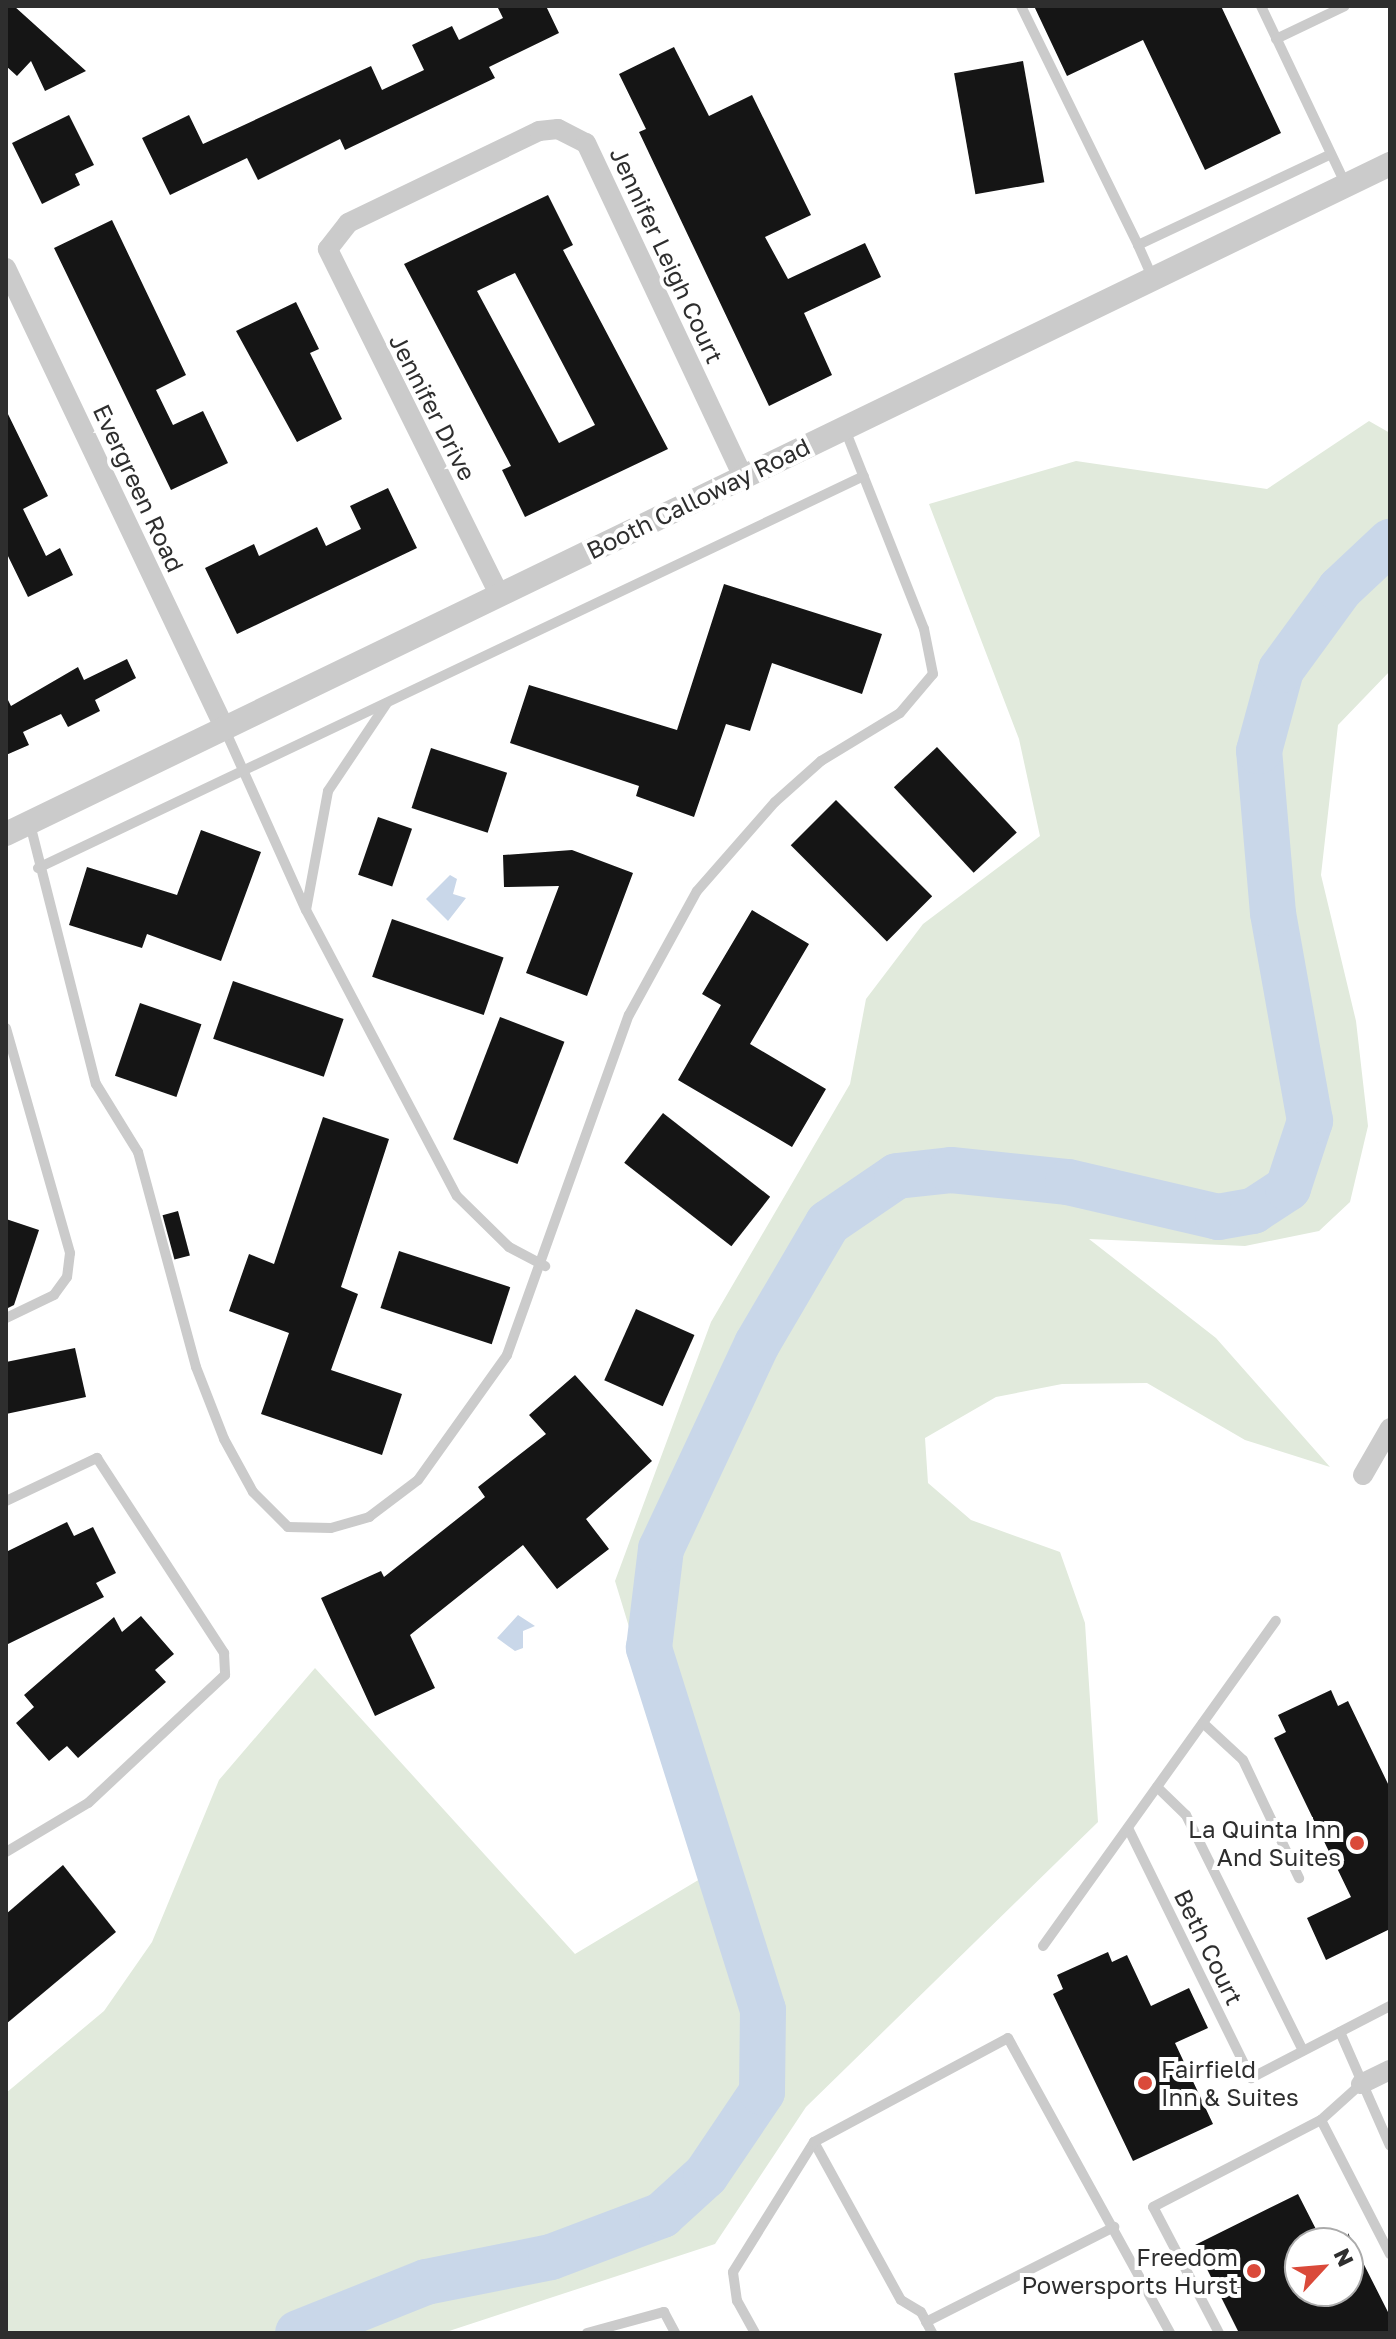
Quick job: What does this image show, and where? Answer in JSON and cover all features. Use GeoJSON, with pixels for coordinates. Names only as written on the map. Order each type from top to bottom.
{"type":"FeatureCollection","features":[{"type":"Feature","properties":{"kind":"street","name":"Jennifer Leigh Court"},"geometry":{"type":"LineString","coordinates":[[330,241],[348,223],[539,131],[569,133],[586,143],[743,477]]}},
{"type":"Feature","properties":{"kind":"street","name":"Booth Calloway Road"},"geometry":{"type":"LineString","coordinates":[[6,834],[1390,164]]}},
{"type":"Feature","properties":{"kind":"street","name":"Jennifer Drive"},"geometry":{"type":"LineString","coordinates":[[330,241],[331,264],[499,594]]}},
{"type":"Feature","properties":{"kind":"street","name":"Evergreen Road"},"geometry":{"type":"LineString","coordinates":[[6,268],[225,729]]}},
{"type":"Feature","properties":{"kind":"street"},"geometry":{"type":"LineString","coordinates":[[1363,1475],[1390,1428]]}},
{"type":"Feature","properties":{"kind":"street"},"geometry":{"type":"LineString","coordinates":[[1361,2084],[1390,2070]]}},
{"type":"Feature","properties":{"kind":"lane"},"geometry":{"type":"LineString","coordinates":[[1021,6],[1153,278]]}},
{"type":"Feature","properties":{"kind":"lane"},"geometry":{"type":"LineString","coordinates":[[1261,6],[1346,185]]}},
{"type":"Feature","properties":{"kind":"lane"},"geometry":{"type":"LineString","coordinates":[[1276,39],[1345,6]]}},
{"type":"Feature","properties":{"kind":"lane"},"geometry":{"type":"LineString","coordinates":[[1138,245],[1331,154]]}},
{"type":"Feature","properties":{"kind":"lane"},"geometry":{"type":"LineString","coordinates":[[30,822],[38,868],[96,1084],[138,1152],[196,1367],[253,1492],[288,1527],[331,1528],[369,1517],[418,1480],[507,1355],[545,1266],[629,1015],[697,891],[775,802],[821,761],[900,713],[933,674],[924,629],[844,427]]}},
{"type":"Feature","properties":{"kind":"lane"},"geometry":{"type":"LineString","coordinates":[[38,868],[244,773],[864,476]]}},
{"type":"Feature","properties":{"kind":"lane"},"geometry":{"type":"LineString","coordinates":[[306,910],[328,791],[389,702]]}},
{"type":"Feature","properties":{"kind":"lane"},"geometry":{"type":"LineString","coordinates":[[225,729],[306,910],[457,1196],[509,1247],[545,1266]]}},
{"type":"Feature","properties":{"kind":"lane"},"geometry":{"type":"LineString","coordinates":[[6,1028],[70,1253],[67,1277],[54,1295],[6,1318]]}},
{"type":"Feature","properties":{"kind":"lane"},"geometry":{"type":"LineString","coordinates":[[6,1501],[97,1458],[224,1653],[225,1675],[88,1803],[6,1852]]}},
{"type":"Feature","properties":{"kind":"lane"},"geometry":{"type":"LineString","coordinates":[[1043,1946],[1276,1621]]}},
{"type":"Feature","properties":{"kind":"lane"},"geometry":{"type":"LineString","coordinates":[[1203,1723],[1243,1760],[1299,1878]]}},
{"type":"Feature","properties":{"kind":"lane"},"geometry":{"type":"LineString","coordinates":[[1157,1787],[1186,1815],[1303,2051],[1390,2006]]}},
{"type":"Feature","properties":{"kind":"lane","name":"Beth Court"},"geometry":{"type":"LineString","coordinates":[[1128,1828],[1251,2078],[1303,2051]]}},
{"type":"Feature","properties":{"kind":"lane"},"geometry":{"type":"LineString","coordinates":[[1340,2032],[1390,2145]]}},
{"type":"Feature","properties":{"kind":"lane"},"geometry":{"type":"LineString","coordinates":[[755,2333],[737,2301],[733,2272],[814,2142],[1008,2038],[1170,2333]]}},
{"type":"Feature","properties":{"kind":"lane"},"geometry":{"type":"LineString","coordinates":[[1219,2333],[1153,2207],[1321,2120],[1361,2084]]}},
{"type":"Feature","properties":{"kind":"lane"},"geometry":{"type":"LineString","coordinates":[[1321,2120],[1390,2254]]}},
{"type":"Feature","properties":{"kind":"lane"},"geometry":{"type":"LineString","coordinates":[[814,2142],[901,2300],[926,2322],[932,2333]]}},
{"type":"Feature","properties":{"kind":"lane"},"geometry":{"type":"LineString","coordinates":[[926,2322],[1114,2227]]}},
{"type":"Feature","properties":{"kind":"lane"},"geometry":{"type":"LineString","coordinates":[[587,2333],[664,2312],[675,2333]]}},
{"type":"Feature","properties":{"kind":"shaded area"},"geometry":{"type":"Polygon","coordinates":[[[1369,421],[1390,433],[1390,671],[1338,725],[1321,875],[1356,1021],[1368,1126],[1350,1202],[1319,1231],[1245,1246],[1089,1239],[1216,1338],[1330,1467],[1245,1440],[1147,1383],[1062,1384],[996,1397],[925,1438],[928,1483],[971,1520],[1060,1552],[1085,1623],[1098,1822],[806,2107],[715,2244],[443,2333],[6,2333],[6,2093],[104,2011],[152,1942],[219,1780],[315,1668],[575,1954],[705,1876],[615,1581],[711,1322],[850,1084],[866,999],[923,924],[1040,836],[1019,739],[929,504],[1076,461],[1267,489],[1369,421]]]}},
{"type":"Feature","properties":{"kind":"water"},"geometry":{"type":"Polygon","coordinates":[[[450,875],[457,879],[453,894],[466,898],[448,921],[426,899],[450,875]]]}},
{"type":"Feature","properties":{"kind":"water"},"geometry":{"type":"Polygon","coordinates":[[[518,1615],[535,1626],[523,1631],[523,1648],[515,1651],[497,1638],[518,1615]]]}},
{"type":"Feature","properties":{"kind":"building"},"geometry":{"type":"Polygon","coordinates":[[[6,6],[14,6],[86,71],[45,91],[31,61],[17,76],[6,66],[6,6]]]}},
{"type":"Feature","properties":{"kind":"building"},"geometry":{"type":"Polygon","coordinates":[[[497,6],[546,6],[559,33],[489,67],[495,78],[345,150],[340,139],[258,180],[247,158],[170,195],[142,138],[189,115],[203,144],[371,66],[382,90],[424,70],[412,45],[452,26],[459,40],[503,18],[497,6]]]}},
{"type":"Feature","properties":{"kind":"building"},"geometry":{"type":"Polygon","coordinates":[[[1034,6],[1221,6],[1281,133],[1205,170],[1143,40],[1067,76],[1034,6]]]}},
{"type":"Feature","properties":{"kind":"building"},"geometry":{"type":"Polygon","coordinates":[[[674,47],[709,116],[752,95],[811,215],[765,237],[788,279],[865,243],[881,277],[804,313],[832,375],[769,406],[639,132],[646,129],[619,74],[674,47]]]}},
{"type":"Feature","properties":{"kind":"building"},"geometry":{"type":"Polygon","coordinates":[[[1023,61],[1044,182],[975,194],[954,73],[1023,61]]]}},
{"type":"Feature","properties":{"kind":"building"},"geometry":{"type":"Polygon","coordinates":[[[69,115],[94,165],[75,174],[80,185],[42,204],[12,143],[69,115]]]}},
{"type":"Feature","properties":{"kind":"building"},"geometry":{"type":"Polygon","coordinates":[[[548,195],[573,245],[563,250],[668,449],[525,517],[502,470],[511,466],[404,264],[548,195]],[[515,273],[477,291],[559,443],[595,425],[515,273]]]}},
{"type":"Feature","properties":{"kind":"building"},"geometry":{"type":"Polygon","coordinates":[[[112,220],[186,375],[156,390],[173,425],[203,411],[228,463],[171,490],[54,248],[112,220]]]}},
{"type":"Feature","properties":{"kind":"building"},"geometry":{"type":"Polygon","coordinates":[[[296,302],[319,349],[310,353],[342,419],[297,442],[236,331],[296,302]]]}},
{"type":"Feature","properties":{"kind":"building"},"geometry":{"type":"Polygon","coordinates":[[[6,410],[48,496],[23,509],[46,556],[60,548],[73,575],[28,597],[6,552],[6,410]]]}},
{"type":"Feature","properties":{"kind":"building"},"geometry":{"type":"Polygon","coordinates":[[[388,488],[417,548],[237,634],[205,568],[254,544],[259,556],[317,527],[326,546],[361,529],[350,506],[388,488]]]}},
{"type":"Feature","properties":{"kind":"building"},"geometry":{"type":"Polygon","coordinates":[[[724,584],[882,634],[862,694],[772,663],[750,731],[726,724],[694,817],[636,796],[639,786],[510,743],[529,685],[677,730],[724,584]]]}},
{"type":"Feature","properties":{"kind":"building"},"geometry":{"type":"Polygon","coordinates":[[[127,659],[136,678],[95,700],[100,711],[68,727],[61,714],[23,732],[29,745],[6,755],[6,696],[11,706],[78,667],[84,680],[127,659]]]}},
{"type":"Feature","properties":{"kind":"building"},"geometry":{"type":"Polygon","coordinates":[[[937,747],[1017,833],[974,873],[894,787],[937,747]]]}},
{"type":"Feature","properties":{"kind":"building"},"geometry":{"type":"Polygon","coordinates":[[[431,748],[507,773],[488,833],[412,808],[431,748]]]}},
{"type":"Feature","properties":{"kind":"building"},"geometry":{"type":"Polygon","coordinates":[[[836,800],[932,896],[887,941],[791,845],[836,800]]]}},
{"type":"Feature","properties":{"kind":"building"},"geometry":{"type":"Polygon","coordinates":[[[378,817],[412,829],[392,886],[358,875],[378,817]]]}},
{"type":"Feature","properties":{"kind":"building"},"geometry":{"type":"Polygon","coordinates":[[[201,830],[261,852],[221,961],[147,934],[142,948],[69,925],[87,867],[177,895],[201,830]]]}},
{"type":"Feature","properties":{"kind":"building"},"geometry":{"type":"Polygon","coordinates":[[[572,850],[633,873],[587,996],[526,973],[559,886],[504,887],[503,855],[572,850]]]}},
{"type":"Feature","properties":{"kind":"building"},"geometry":{"type":"Polygon","coordinates":[[[752,910],[809,944],[750,1044],[826,1089],[792,1147],[678,1080],[721,1005],[702,994],[752,910]]]}},
{"type":"Feature","properties":{"kind":"building"},"geometry":{"type":"Polygon","coordinates":[[[392,919],[504,957],[484,1015],[372,977],[392,919]]]}},
{"type":"Feature","properties":{"kind":"building"},"geometry":{"type":"Polygon","coordinates":[[[233,981],[344,1019],[324,1077],[213,1039],[233,981]]]}},
{"type":"Feature","properties":{"kind":"building"},"geometry":{"type":"Polygon","coordinates":[[[140,1003],[201,1024],[176,1097],[115,1076],[140,1003]]]}},
{"type":"Feature","properties":{"kind":"building"},"geometry":{"type":"Polygon","coordinates":[[[500,1017],[564,1042],[517,1164],[453,1139],[500,1017]]]}},
{"type":"Feature","properties":{"kind":"building"},"geometry":{"type":"Polygon","coordinates":[[[663,1113],[770,1197],[731,1246],[624,1163],[663,1113]]]}},
{"type":"Feature","properties":{"kind":"building"},"geometry":{"type":"Polygon","coordinates":[[[323,1117],[389,1139],[341,1287],[358,1294],[331,1370],[402,1394],[382,1455],[261,1414],[289,1333],[229,1311],[249,1254],[274,1264],[323,1117]]]}},
{"type":"Feature","properties":{"kind":"building"},"geometry":{"type":"Polygon","coordinates":[[[178,1211],[190,1255],[174,1260],[163,1215],[178,1211]]]}},
{"type":"Feature","properties":{"kind":"building"},"geometry":{"type":"Polygon","coordinates":[[[6,1219],[39,1230],[14,1305],[6,1309],[6,1219]]]}},
{"type":"Feature","properties":{"kind":"building"},"geometry":{"type":"Polygon","coordinates":[[[399,1251],[510,1287],[492,1344],[380,1308],[399,1251]]]}},
{"type":"Feature","properties":{"kind":"building"},"geometry":{"type":"Polygon","coordinates":[[[636,1309],[694,1335],[663,1406],[604,1380],[636,1309]]]}},
{"type":"Feature","properties":{"kind":"building"},"geometry":{"type":"Polygon","coordinates":[[[75,1348],[86,1397],[6,1414],[6,1362],[75,1348]]]}},
{"type":"Feature","properties":{"kind":"building"},"geometry":{"type":"Polygon","coordinates":[[[575,1375],[652,1461],[586,1519],[609,1549],[557,1589],[523,1545],[410,1635],[435,1688],[375,1716],[321,1598],[381,1571],[384,1577],[485,1497],[478,1487],[546,1434],[529,1415],[575,1375]]]}},
{"type":"Feature","properties":{"kind":"building"},"geometry":{"type":"Polygon","coordinates":[[[67,1522],[74,1536],[93,1527],[116,1573],[96,1583],[104,1597],[6,1645],[6,1552],[67,1522]]]}},
{"type":"Feature","properties":{"kind":"building"},"geometry":{"type":"Polygon","coordinates":[[[141,1616],[174,1654],[155,1670],[166,1682],[78,1758],[67,1746],[49,1761],[16,1723],[34,1707],[24,1695],[114,1617],[122,1632],[141,1616]]]}},
{"type":"Feature","properties":{"kind":"building","name":"La Quinta Inn And Suites"},"geometry":{"type":"Polygon","coordinates":[[[1331,1690],[1338,1706],[1348,1701],[1390,1788],[1390,1929],[1326,1960],[1307,1918],[1351,1897],[1274,1738],[1286,1732],[1278,1715],[1331,1690]]]}},
{"type":"Feature","properties":{"kind":"building"},"geometry":{"type":"Polygon","coordinates":[[[63,1865],[116,1932],[6,2024],[6,1914],[63,1865]]]}},
{"type":"Feature","properties":{"kind":"building","name":"Fairfield Inn & Suites"},"geometry":{"type":"Polygon","coordinates":[[[1108,1952],[1112,1962],[1127,1955],[1151,2006],[1189,1988],[1208,2028],[1175,2043],[1213,2124],[1133,2161],[1053,1994],[1063,1989],[1057,1975],[1108,1952]]]}},
{"type":"Feature","properties":{"kind":"building","name":"Freedom Powersports Hurst"},"geometry":{"type":"Polygon","coordinates":[[[1298,2194],[1315,2227],[1284,2227],[1284,2307],[1364,2307],[1364,2265],[1390,2316],[1390,2333],[1239,2333],[1195,2245],[1298,2194]]]}},
{"type":"Feature","properties":{"kind":"waterway"},"geometry":{"type":"LineString","coordinates":[[298,2333],[426,2282],[551,2257],[662,2215],[706,2175],[762,2092],[763,2010],[649,1648],[661,1549],[757,1344],[828,1223],[897,1176],[951,1170],[1068,1182],[1218,1217],[1253,1211],[1288,1188],[1310,1121],[1273,913],[1259,751],[1281,670],[1340,589],[1390,542]]}},
{"type":"Feature","properties":{"kind":"place","name":"La Quinta Inn And Suites"},"geometry":{"type":"Point","coordinates":[1357,1843]}},
{"type":"Feature","properties":{"kind":"place","name":"Fairfield Inn & Suites"},"geometry":{"type":"Point","coordinates":[1145,2083]}},
{"type":"Feature","properties":{"kind":"place","name":"Freedom Powersports Hurst"},"geometry":{"type":"Point","coordinates":[1254,2271]}}]}
